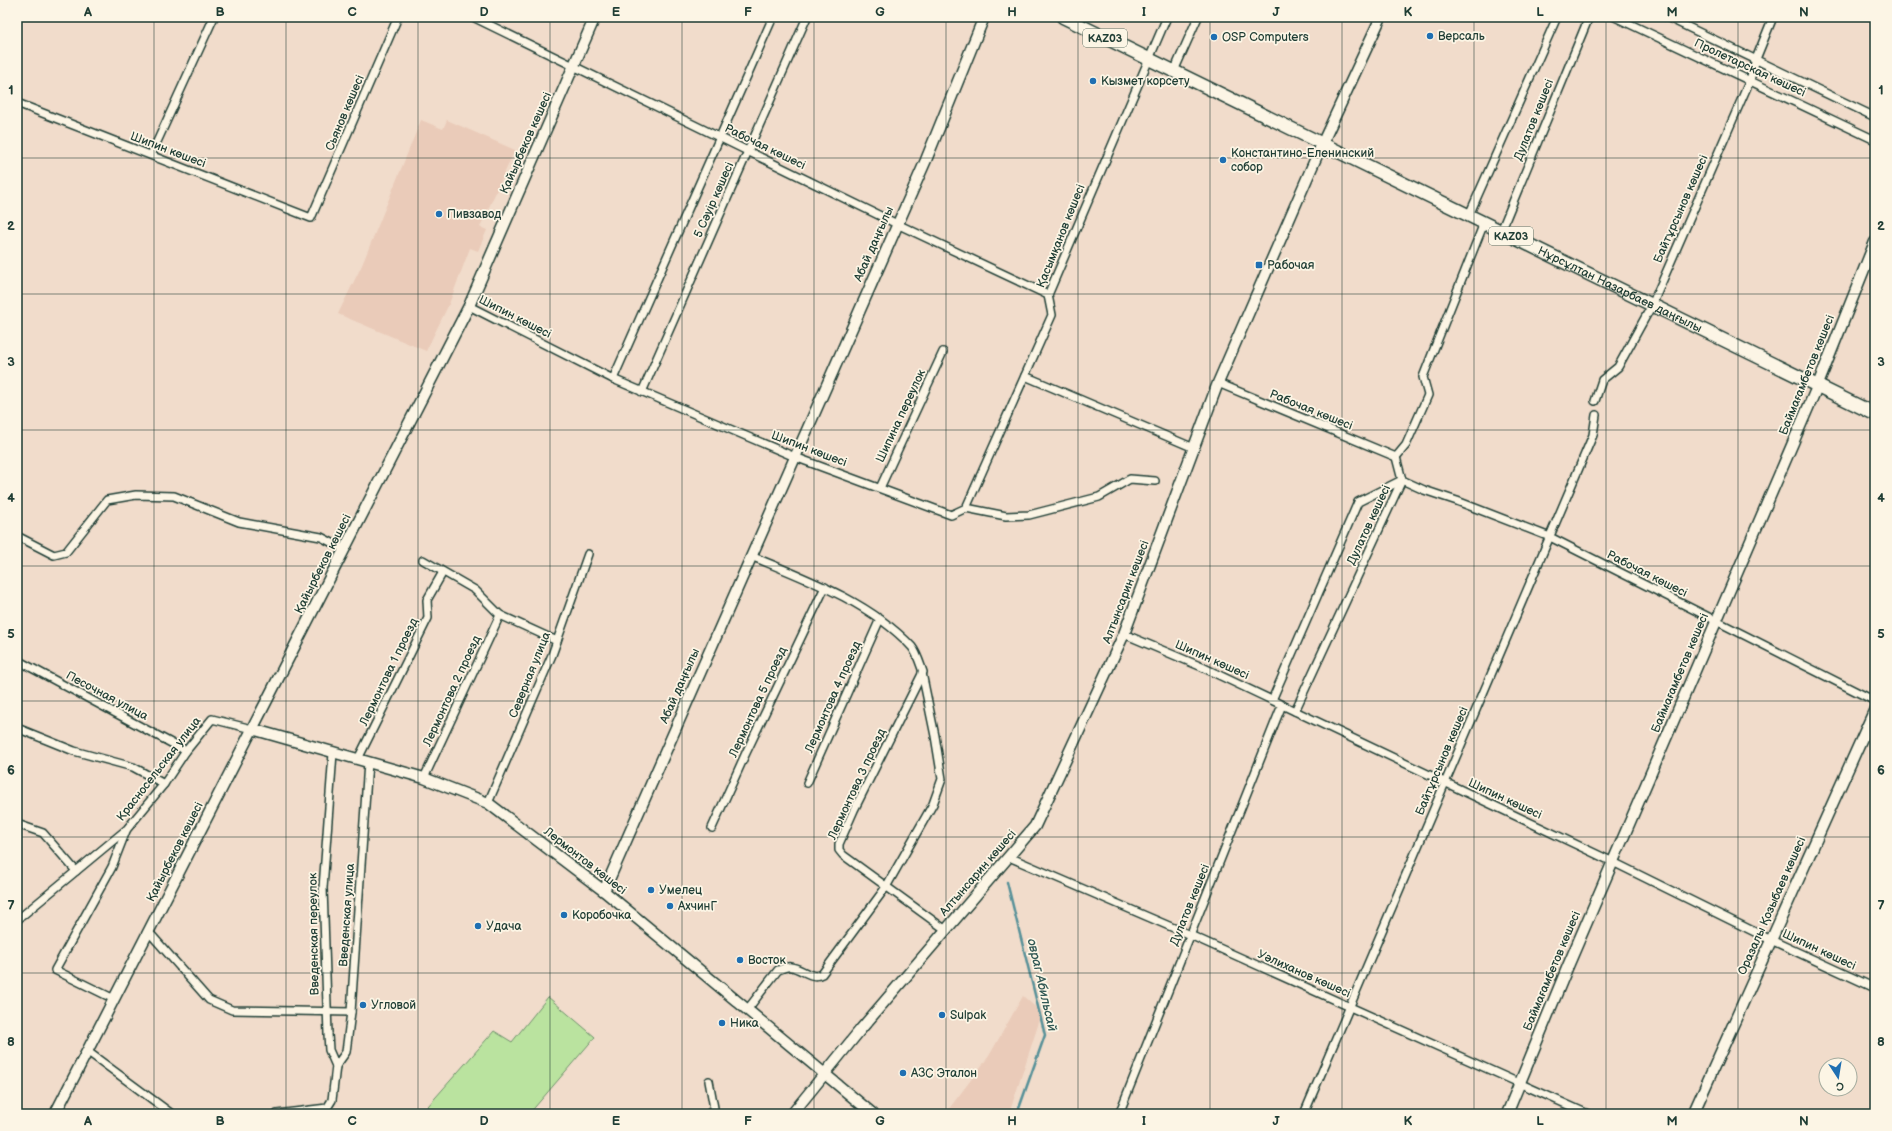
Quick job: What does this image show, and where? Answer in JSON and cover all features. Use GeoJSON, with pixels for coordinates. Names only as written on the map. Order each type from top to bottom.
{"type":"FeatureCollection","features":[{"type":"Feature","properties":{"kind":"main road","name":"Нұрсұлтан Назарбаев даңғылы"},"geometry":{"type":"LineString","coordinates":[[1063,17],[1817,387],[1875,414]]}},
{"type":"Feature","properties":{"kind":"street"},"geometry":{"type":"LineString","coordinates":[[151,155],[214,17]]}},
{"type":"Feature","properties":{"kind":"street","name":"Сьянов көшесі"},"geometry":{"type":"LineString","coordinates":[[311,218],[398,17]]}},
{"type":"Feature","properties":{"kind":"street","name":"Рабочая көшесі"},"geometry":{"type":"LineString","coordinates":[[473,17],[897,224],[1048,295]]}},
{"type":"Feature","properties":{"kind":"street","name":"Қайырбеков көшесі"},"geometry":{"type":"LineString","coordinates":[[55,1114],[469,306],[595,17]]}},
{"type":"Feature","properties":{"kind":"street","name":"5 Сәуір көшесі"},"geometry":{"type":"LineString","coordinates":[[613,379],[773,17]]}},
{"type":"Feature","properties":{"kind":"street","name":"5 Сәуір көшесі"},"geometry":{"type":"LineString","coordinates":[[642,392],[807,17]]}},
{"type":"Feature","properties":{"kind":"street","name":"Абай даңғылы"},"geometry":{"type":"LineString","coordinates":[[604,891],[897,224],[984,17]]}},
{"type":"Feature","properties":{"kind":"street","name":"Қасымқанов көшесі"},"geometry":{"type":"LineString","coordinates":[[966,508],[1052,315],[1048,295],[1167,17]]}},
{"type":"Feature","properties":{"kind":"street"},"geometry":{"type":"LineString","coordinates":[[1174,71],[1198,17]]}},
{"type":"Feature","properties":{"kind":"street","name":"Алтынсарин көшесі"},"geometry":{"type":"LineString","coordinates":[[792,1114],[1035,826],[1124,634],[1218,383],[1322,144],[1381,17]]}},
{"type":"Feature","properties":{"kind":"street","name":"Дулатов көшесі"},"geometry":{"type":"LineString","coordinates":[[1469,215],[1557,17]]}},
{"type":"Feature","properties":{"kind":"street","name":"Дулатов көшесі"},"geometry":{"type":"LineString","coordinates":[[1501,231],[1589,17]]}},
{"type":"Feature","properties":{"kind":"street","name":"Пролетарская көшесі"},"geometry":{"type":"LineString","coordinates":[[1615,17],[1875,140]]}},
{"type":"Feature","properties":{"kind":"street","name":"Пролетарская көшесі"},"geometry":{"type":"LineString","coordinates":[[1667,17],[1756,58],[1875,117]]}},
{"type":"Feature","properties":{"kind":"street","name":"Байтұрсынов көшесі"},"geometry":{"type":"LineString","coordinates":[[1595,401],[1602,380],[1618,367],[1652,305],[1750,80],[1756,58],[1773,17]]}},
{"type":"Feature","properties":{"kind":"street","name":"Шипин көшесі"},"geometry":{"type":"LineString","coordinates":[[17,103],[311,218]]}},
{"type":"Feature","properties":{"kind":"street"},"geometry":{"type":"LineString","coordinates":[[1402,478],[1396,457],[1406,446],[1428,395],[1423,377],[1484,223]]}},
{"type":"Feature","properties":{"kind":"street","name":"Баймағамбетов көшесі"},"geometry":{"type":"LineString","coordinates":[[1507,1114],[1613,862],[1817,387],[1875,242]]}},
{"type":"Feature","properties":{"kind":"street","name":"Шипин көшесі"},"geometry":{"type":"LineString","coordinates":[[469,306],[613,379],[642,392],[795,457],[950,515],[966,508],[1006,516],[1029,515],[1099,496],[1130,479],[1155,481]]}},
{"type":"Feature","properties":{"kind":"street","name":"Шипина переулок"},"geometry":{"type":"LineString","coordinates":[[880,488],[942,352]]}},
{"type":"Feature","properties":{"kind":"street"},"geometry":{"type":"LineString","coordinates":[[1025,376],[1194,448]]}},
{"type":"Feature","properties":{"kind":"street","name":"Рабочая көшесі"},"geometry":{"type":"LineString","coordinates":[[1218,383],[1396,457]]}},
{"type":"Feature","properties":{"kind":"street","name":"Байтұрсынов көшесі"},"geometry":{"type":"LineString","coordinates":[[1304,1114],[1593,435],[1596,415]]}},
{"type":"Feature","properties":{"kind":"street","name":"Рабочая көшесі"},"geometry":{"type":"LineString","coordinates":[[1402,478],[1424,490],[1457,501],[1550,537],[1875,701]]}},
{"type":"Feature","properties":{"kind":"street","name":"Дулатов көшесі"},"geometry":{"type":"LineString","coordinates":[[1272,700],[1358,502],[1402,478]]}},
{"type":"Feature","properties":{"kind":"street","name":"Дулатов көшесі"},"geometry":{"type":"LineString","coordinates":[[1295,711],[1402,478]]}},
{"type":"Feature","properties":{"kind":"street"},"geometry":{"type":"LineString","coordinates":[[17,536],[54,555],[66,552],[107,500],[136,496],[174,496],[239,522],[321,537],[344,550]]}},
{"type":"Feature","properties":{"kind":"street","name":"Северная улица"},"geometry":{"type":"LineString","coordinates":[[488,803],[557,642],[588,554]]}},
{"type":"Feature","properties":{"kind":"street"},"geometry":{"type":"LineString","coordinates":[[748,1010],[778,970],[792,967],[814,976],[822,974],[886,888],[934,804],[942,779],[923,673],[913,648],[880,619],[825,587],[751,556]]}},
{"type":"Feature","properties":{"kind":"street"},"geometry":{"type":"LineString","coordinates":[[423,560],[475,590],[500,615],[557,642]]}},
{"type":"Feature","properties":{"kind":"street","name":"Лермонтова 1 проезд"},"geometry":{"type":"LineString","coordinates":[[358,759],[428,618],[427,600],[443,572]]}},
{"type":"Feature","properties":{"kind":"street","name":"Лермонтова 5 проезд"},"geometry":{"type":"LineString","coordinates":[[712,828],[744,755],[825,587]]}},
{"type":"Feature","properties":{"kind":"street","name":"Лермонтова 2 проезд"},"geometry":{"type":"LineString","coordinates":[[424,778],[500,615]]}},
{"type":"Feature","properties":{"kind":"street","name":"Лермонтова 4 проезд"},"geometry":{"type":"LineString","coordinates":[[807,783],[880,619]]}},
{"type":"Feature","properties":{"kind":"street","name":"Шипин көшесі"},"geometry":{"type":"LineString","coordinates":[[1124,634],[1202,667],[1613,862],[1771,940],[1875,988]]}},
{"type":"Feature","properties":{"kind":"street","name":"Песочная улица"},"geometry":{"type":"LineString","coordinates":[[17,660],[186,751]]}},
{"type":"Feature","properties":{"kind":"street","name":"Лермонтова 3 проезд"},"geometry":{"type":"LineString","coordinates":[[923,673],[839,844],[839,850],[843,855],[886,888],[946,930]]}},
{"type":"Feature","properties":{"kind":"street","name":"Дулатов көшесі"},"geometry":{"type":"LineString","coordinates":[[1119,1114],[1282,705]]}},
{"type":"Feature","properties":{"kind":"street","name":"Оразалы Қозыбаев көшесі"},"geometry":{"type":"LineString","coordinates":[[1693,1114],[1875,709]]}},
{"type":"Feature","properties":{"kind":"street","name":"Красносельская улица"},"geometry":{"type":"LineString","coordinates":[[17,920],[127,829],[164,784],[186,751],[212,719],[252,730]]}},
{"type":"Feature","properties":{"kind":"street"},"geometry":{"type":"LineString","coordinates":[[17,728],[74,751],[133,766],[164,784]]}},
{"type":"Feature","properties":{"kind":"street","name":"Лермонтов көшесі"},"geometry":{"type":"LineString","coordinates":[[252,730],[424,778],[488,803],[604,891],[873,1114]]}},
{"type":"Feature","properties":{"kind":"street","name":"Введенская переулок"},"geometry":{"type":"LineString","coordinates":[[277,1114],[323,1109],[330,1106],[332,1100],[336,1066],[330,1050],[327,1011],[323,888],[333,753]]}},
{"type":"Feature","properties":{"kind":"street","name":"Введенская улица"},"geometry":{"type":"LineString","coordinates":[[336,1066],[346,1052],[351,1012],[368,762]]}},
{"type":"Feature","properties":{"kind":"street"},"geometry":{"type":"LineString","coordinates":[[17,824],[43,833],[76,871]]}},
{"type":"Feature","properties":{"kind":"street"},"geometry":{"type":"LineString","coordinates":[[114,999],[55,970],[112,867],[127,829]]}},
{"type":"Feature","properties":{"kind":"street","name":"Уәлиханов көшесі"},"geometry":{"type":"LineString","coordinates":[[1009,858],[1190,935],[1588,1114]]}},
{"type":"Feature","properties":{"kind":"street"},"geometry":{"type":"LineString","coordinates":[[148,931],[209,1000],[232,1010],[351,1012]]}},
{"type":"Feature","properties":{"kind":"street"},"geometry":{"type":"LineString","coordinates":[[87,1051],[172,1114]]}},
{"type":"Feature","properties":{"kind":"street"},"geometry":{"type":"LineString","coordinates":[[709,1081],[714,1108],[709,1114]]}},
{"type":"Feature","properties":{"kind":"shaded area"},"geometry":{"type":"Polygon","coordinates":[[[421,120],[443,129],[447,120],[515,150],[480,227],[487,230],[478,251],[470,248],[449,304],[426,351],[338,314],[362,265],[421,120]]]}},
{"type":"Feature","properties":{"kind":"shaded area"},"geometry":{"type":"Polygon","coordinates":[[[1023,996],[1042,1013],[1009,1114],[945,1114],[989,1056],[1023,996]]]}},
{"type":"Feature","properties":{"kind":"green space"},"geometry":{"type":"Polygon","coordinates":[[[548,997],[595,1037],[529,1114],[421,1114],[494,1031],[512,1042],[548,997]]]}},
{"type":"Feature","properties":{"kind":"waterway","name":"овраг Абильсай"},"geometry":{"type":"LineString","coordinates":[[1007,882],[1045,1035],[1017,1114]]}},
{"type":"Feature","properties":{"kind":"place","name":"Версаль"},"geometry":{"type":"Point","coordinates":[1430,36]}},
{"type":"Feature","properties":{"kind":"place","name":"OSP Computers"},"geometry":{"type":"Point","coordinates":[1214,37]}},
{"type":"Feature","properties":{"kind":"place","name":"Кызмет корсету"},"geometry":{"type":"Point","coordinates":[1093,81]}},
{"type":"Feature","properties":{"kind":"place","name":"Константино-Еленинский собор"},"geometry":{"type":"Point","coordinates":[1223,160]}},
{"type":"Feature","properties":{"kind":"place","name":"Пивзавод"},"geometry":{"type":"Point","coordinates":[439,214]}},
{"type":"Feature","properties":{"kind":"place","name":"Рабочая"},"geometry":{"type":"Point","coordinates":[1259,265]}},
{"type":"Feature","properties":{"kind":"place","name":"Умелец"},"geometry":{"type":"Point","coordinates":[651,890]}},
{"type":"Feature","properties":{"kind":"place","name":"АхчинГ"},"geometry":{"type":"Point","coordinates":[670,906]}},
{"type":"Feature","properties":{"kind":"place","name":"Коробочка"},"geometry":{"type":"Point","coordinates":[564,915]}},
{"type":"Feature","properties":{"kind":"place","name":"Удача"},"geometry":{"type":"Point","coordinates":[478,926]}},
{"type":"Feature","properties":{"kind":"place","name":"Восток"},"geometry":{"type":"Point","coordinates":[740,960]}},
{"type":"Feature","properties":{"kind":"place","name":"Угловой"},"geometry":{"type":"Point","coordinates":[363,1005]}},
{"type":"Feature","properties":{"kind":"place","name":"Sulpak"},"geometry":{"type":"Point","coordinates":[942,1015]}},
{"type":"Feature","properties":{"kind":"place","name":"Ника"},"geometry":{"type":"Point","coordinates":[722,1023]}},
{"type":"Feature","properties":{"kind":"place","name":"АЗС Эталон"},"geometry":{"type":"Point","coordinates":[903,1073]}}]}
